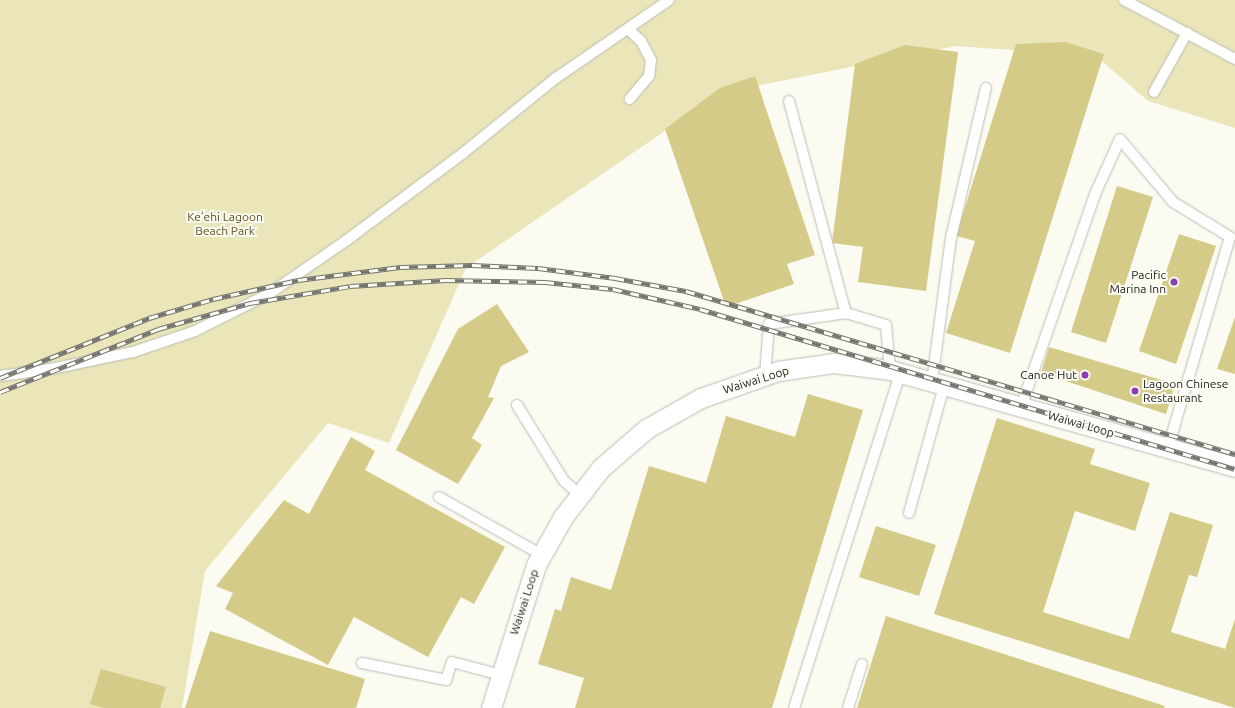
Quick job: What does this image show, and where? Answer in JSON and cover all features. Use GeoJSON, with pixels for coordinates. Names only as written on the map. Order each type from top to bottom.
{"type":"FeatureCollection","features":[{"type":"Feature","properties":{"kind":"street","name":"Waiwai Loop"},"geometry":{"type":"LineString","coordinates":[[491,708],[536,565],[579,494],[601,468],[646,429],[701,398],[764,376],[834,363],[895,372],[1235,467]]}},
{"type":"Feature","properties":{"kind":"lane"},"geometry":{"type":"LineString","coordinates":[[0,376],[52,369],[133,352],[195,331],[269,294],[347,240],[462,154],[556,78],[669,0]]}},
{"type":"Feature","properties":{"kind":"lane"},"geometry":{"type":"LineString","coordinates":[[1124,0],[1235,59]]}},
{"type":"Feature","properties":{"kind":"lane"},"geometry":{"type":"LineString","coordinates":[[628,29],[641,41],[651,60],[649,76],[630,99]]}},
{"type":"Feature","properties":{"kind":"lane"},"geometry":{"type":"LineString","coordinates":[[1154,92],[1187,33]]}},
{"type":"Feature","properties":{"kind":"lane"},"geometry":{"type":"LineString","coordinates":[[908,513],[938,384],[951,238],[986,88]]}},
{"type":"Feature","properties":{"kind":"lane"},"geometry":{"type":"LineString","coordinates":[[789,101],[846,313]]}},
{"type":"Feature","properties":{"kind":"lane"},"geometry":{"type":"LineString","coordinates":[[1021,407],[1095,194],[1120,139],[1173,202],[1230,237],[1168,448]]}},
{"type":"Feature","properties":{"kind":"lane"},"geometry":{"type":"LineString","coordinates":[[764,376],[769,324],[846,313],[886,325],[895,372],[794,708]]}},
{"type":"Feature","properties":{"kind":"lane"},"geometry":{"type":"LineString","coordinates":[[517,405],[564,481],[579,494]]}},
{"type":"Feature","properties":{"kind":"lane"},"geometry":{"type":"LineString","coordinates":[[439,497],[542,555]]}},
{"type":"Feature","properties":{"kind":"lane"},"geometry":{"type":"LineString","coordinates":[[362,664],[446,680],[452,662],[501,675]]}},
{"type":"Feature","properties":{"kind":"lane"},"geometry":{"type":"LineString","coordinates":[[848,708],[862,664]]}},
{"type":"Feature","properties":{"kind":"green space","name":"Keʻehi Lagoon Beach Park"},"geometry":{"type":"Polygon","coordinates":[[[0,0],[1235,0],[1235,128],[1148,101],[1096,56],[956,46],[720,93],[466,268],[389,443],[328,423],[205,571],[182,708],[0,708],[0,0]]]}},
{"type":"Feature","properties":{"kind":"building"},"geometry":{"type":"Polygon","coordinates":[[[1065,42],[1104,54],[1010,353],[946,333],[975,241],[956,236],[1016,44],[1065,42]]]}},
{"type":"Feature","properties":{"kind":"building"},"geometry":{"type":"Polygon","coordinates":[[[905,45],[958,52],[926,291],[858,282],[863,247],[832,243],[855,64],[905,45]]]}},
{"type":"Feature","properties":{"kind":"building"},"geometry":{"type":"Polygon","coordinates":[[[755,76],[815,255],[787,264],[794,284],[726,307],[665,129],[720,88],[755,76]]]}},
{"type":"Feature","properties":{"kind":"building"},"geometry":{"type":"Polygon","coordinates":[[[1117,186],[1153,197],[1106,343],[1071,332],[1117,186]]]}},
{"type":"Feature","properties":{"kind":"building"},"geometry":{"type":"Polygon","coordinates":[[[1179,234],[1216,246],[1176,364],[1139,351],[1179,234]]]}},
{"type":"Feature","properties":{"kind":"building"},"geometry":{"type":"Polygon","coordinates":[[[497,304],[529,352],[501,366],[488,397],[494,398],[472,438],[482,445],[458,484],[396,450],[458,329],[497,304]]]}},
{"type":"Feature","properties":{"kind":"building"},"geometry":{"type":"Polygon","coordinates":[[[1235,317],[1235,374],[1217,369],[1235,317]]]}},
{"type":"Feature","properties":{"kind":"building"},"geometry":{"type":"Polygon","coordinates":[[[1049,347],[1175,384],[1166,414],[1041,373],[1049,347]]]}},
{"type":"Feature","properties":{"kind":"building"},"geometry":{"type":"Polygon","coordinates":[[[808,394],[863,410],[772,708],[575,708],[584,678],[538,664],[555,609],[561,611],[571,577],[611,590],[649,466],[706,483],[726,416],[795,437],[808,394]]]}},
{"type":"Feature","properties":{"kind":"building"},"geometry":{"type":"Polygon","coordinates":[[[997,418],[1095,449],[1090,464],[1150,483],[1135,531],[1075,511],[1043,612],[1129,639],[1170,512],[1213,525],[1197,577],[1189,575],[1171,632],[1225,649],[1235,619],[1235,708],[934,614],[997,418]]]}},
{"type":"Feature","properties":{"kind":"building"},"geometry":{"type":"Polygon","coordinates":[[[351,437],[375,451],[365,470],[505,547],[474,604],[461,597],[428,657],[354,617],[328,665],[225,609],[233,593],[216,586],[284,500],[309,514],[351,437]]]}},
{"type":"Feature","properties":{"kind":"building"},"geometry":{"type":"Polygon","coordinates":[[[876,526],[936,545],[919,596],[859,577],[876,526]]]}},
{"type":"Feature","properties":{"kind":"building"},"geometry":{"type":"Polygon","coordinates":[[[886,616],[1165,706],[1164,708],[857,708],[886,616]]]}},
{"type":"Feature","properties":{"kind":"building"},"geometry":{"type":"Polygon","coordinates":[[[210,631],[365,679],[356,708],[185,708],[210,631]]]}},
{"type":"Feature","properties":{"kind":"building"},"geometry":{"type":"Polygon","coordinates":[[[101,669],[166,687],[160,708],[104,708],[90,704],[101,669]]]}},
{"type":"Feature","properties":{"kind":"railway"},"geometry":{"type":"LineString","coordinates":[[0,378],[149,318],[213,299],[298,280],[400,267],[472,265],[538,268],[615,278],[686,291],[1235,454]]}},
{"type":"Feature","properties":{"kind":"railway"},"geometry":{"type":"LineString","coordinates":[[0,392],[158,329],[250,303],[350,286],[446,280],[545,282],[613,289],[700,309],[1235,469]]}},
{"type":"Feature","properties":{"kind":"place","name":"Pacific Marina Inn"},"geometry":{"type":"Point","coordinates":[1174,282]}},
{"type":"Feature","properties":{"kind":"place","name":"Canoe Hut"},"geometry":{"type":"Point","coordinates":[1085,375]}},
{"type":"Feature","properties":{"kind":"place","name":"Lagoon Chinese Restaurant"},"geometry":{"type":"Point","coordinates":[1135,391]}}]}
